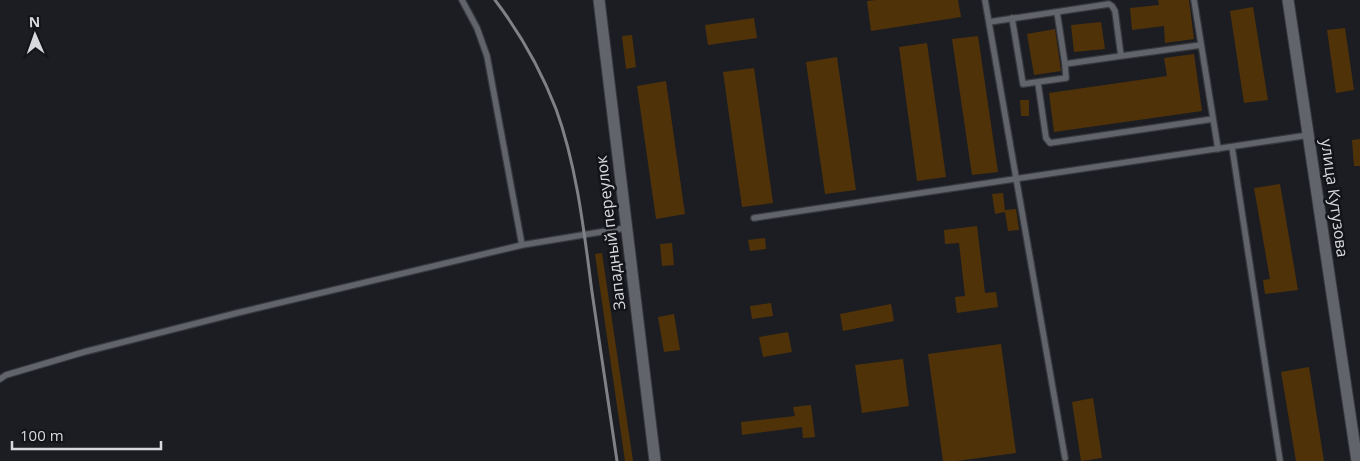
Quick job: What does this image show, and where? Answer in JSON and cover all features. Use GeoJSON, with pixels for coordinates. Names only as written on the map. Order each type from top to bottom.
{"type":"FeatureCollection","features":[{"type":"Feature","properties":{"kind":"street","name":"Западный переулок"},"geometry":{"type":"LineString","coordinates":[[599,0],[625,228],[655,461]]}},
{"type":"Feature","properties":{"kind":"street","name":"улица Кутузова"},"geometry":{"type":"LineString","coordinates":[[1288,0],[1357,461]]}},
{"type":"Feature","properties":{"kind":"lane"},"geometry":{"type":"LineString","coordinates":[[462,0],[477,28],[487,56],[522,245]]}},
{"type":"Feature","properties":{"kind":"lane"},"geometry":{"type":"LineString","coordinates":[[985,0],[1065,458]]}},
{"type":"Feature","properties":{"kind":"lane"},"geometry":{"type":"LineString","coordinates":[[1194,0],[1218,149]]}},
{"type":"Feature","properties":{"kind":"lane"},"geometry":{"type":"LineString","coordinates":[[989,22],[1109,4],[1115,11],[1121,56]]}},
{"type":"Feature","properties":{"kind":"lane"},"geometry":{"type":"LineString","coordinates":[[1012,18],[1023,84],[1038,83],[1066,78],[1057,12]]}},
{"type":"Feature","properties":{"kind":"lane"},"geometry":{"type":"LineString","coordinates":[[1065,64],[1201,45]]}},
{"type":"Feature","properties":{"kind":"lane"},"geometry":{"type":"LineString","coordinates":[[1038,83],[1046,138],[1050,143],[1213,119]]}},
{"type":"Feature","properties":{"kind":"lane"},"geometry":{"type":"LineString","coordinates":[[754,218],[1309,135]]}},
{"type":"Feature","properties":{"kind":"lane"},"geometry":{"type":"LineString","coordinates":[[1232,147],[1280,461]]}},
{"type":"Feature","properties":{"kind":"lane"},"geometry":{"type":"LineString","coordinates":[[0,379],[6,375],[84,352],[237,313],[522,245],[625,228]]}},
{"type":"Feature","properties":{"kind":"building"},"geometry":{"type":"Polygon","coordinates":[[[958,0],[961,17],[871,31],[867,1],[958,0]]]}},
{"type":"Feature","properties":{"kind":"building"},"geometry":{"type":"Polygon","coordinates":[[[1158,0],[1189,0],[1194,39],[1165,43],[1164,26],[1132,30],[1130,8],[1159,5],[1158,0]]]}},
{"type":"Feature","properties":{"kind":"building"},"geometry":{"type":"Polygon","coordinates":[[[1253,7],[1268,100],[1244,103],[1230,11],[1253,7]]]}},
{"type":"Feature","properties":{"kind":"building"},"geometry":{"type":"Polygon","coordinates":[[[754,18],[757,38],[708,45],[705,25],[754,18]]]}},
{"type":"Feature","properties":{"kind":"building"},"geometry":{"type":"Polygon","coordinates":[[[1101,22],[1105,49],[1074,52],[1071,25],[1101,22]]]}},
{"type":"Feature","properties":{"kind":"building"},"geometry":{"type":"Polygon","coordinates":[[[1345,28],[1354,90],[1336,93],[1327,30],[1345,28]]]}},
{"type":"Feature","properties":{"kind":"building"},"geometry":{"type":"Polygon","coordinates":[[[1055,29],[1061,71],[1034,75],[1027,34],[1055,29]]]}},
{"type":"Feature","properties":{"kind":"building"},"geometry":{"type":"Polygon","coordinates":[[[632,35],[636,67],[626,69],[622,36],[632,35]]]}},
{"type":"Feature","properties":{"kind":"building"},"geometry":{"type":"Polygon","coordinates":[[[978,36],[998,172],[972,175],[952,39],[978,36]]]}},
{"type":"Feature","properties":{"kind":"building"},"geometry":{"type":"Polygon","coordinates":[[[927,43],[946,177],[917,181],[899,47],[927,43]]]}},
{"type":"Feature","properties":{"kind":"building"},"geometry":{"type":"Polygon","coordinates":[[[1194,54],[1202,111],[1054,132],[1049,93],[1167,76],[1164,58],[1194,54]]]}},
{"type":"Feature","properties":{"kind":"building"},"geometry":{"type":"Polygon","coordinates":[[[837,57],[856,190],[825,194],[806,62],[837,57]]]}},
{"type":"Feature","properties":{"kind":"building"},"geometry":{"type":"Polygon","coordinates":[[[754,68],[773,203],[742,207],[723,72],[754,68]]]}},
{"type":"Feature","properties":{"kind":"building"},"geometry":{"type":"Polygon","coordinates":[[[666,81],[685,214],[656,219],[637,86],[666,81]]]}},
{"type":"Feature","properties":{"kind":"building"},"geometry":{"type":"Polygon","coordinates":[[[1020,100],[1029,100],[1029,116],[1021,116],[1020,100]]]}},
{"type":"Feature","properties":{"kind":"building"},"geometry":{"type":"Polygon","coordinates":[[[1360,139],[1360,166],[1354,166],[1352,140],[1360,139]]]}},
{"type":"Feature","properties":{"kind":"building"},"geometry":{"type":"Polygon","coordinates":[[[1280,184],[1298,290],[1265,294],[1263,280],[1270,279],[1254,188],[1280,184]]]}},
{"type":"Feature","properties":{"kind":"building"},"geometry":{"type":"Polygon","coordinates":[[[1003,193],[1005,210],[1016,209],[1019,230],[1008,231],[1005,212],[995,214],[992,194],[1003,193]]]}},
{"type":"Feature","properties":{"kind":"building"},"geometry":{"type":"Polygon","coordinates":[[[977,226],[985,293],[996,292],[998,307],[957,313],[955,297],[965,296],[959,243],[945,244],[944,230],[977,226]]]}},
{"type":"Feature","properties":{"kind":"building"},"geometry":{"type":"Polygon","coordinates":[[[765,238],[766,249],[750,251],[748,240],[765,238]]]}},
{"type":"Feature","properties":{"kind":"building"},"geometry":{"type":"Polygon","coordinates":[[[672,243],[674,265],[662,266],[660,244],[672,243]]]}},
{"type":"Feature","properties":{"kind":"building"},"geometry":{"type":"Polygon","coordinates":[[[602,253],[633,461],[625,461],[595,254],[602,253]]]}},
{"type":"Feature","properties":{"kind":"building"},"geometry":{"type":"Polygon","coordinates":[[[771,303],[773,316],[752,319],[750,306],[771,303]]]}},
{"type":"Feature","properties":{"kind":"building"},"geometry":{"type":"Polygon","coordinates":[[[891,304],[894,321],[843,331],[840,314],[891,304]]]}},
{"type":"Feature","properties":{"kind":"building"},"geometry":{"type":"Polygon","coordinates":[[[674,314],[680,350],[664,352],[658,317],[674,314]]]}},
{"type":"Feature","properties":{"kind":"building"},"geometry":{"type":"Polygon","coordinates":[[[788,332],[792,352],[763,357],[759,337],[788,332]]]}},
{"type":"Feature","properties":{"kind":"building"},"geometry":{"type":"Polygon","coordinates":[[[1001,344],[1016,453],[957,461],[943,461],[928,354],[1001,344]]]}},
{"type":"Feature","properties":{"kind":"building"},"geometry":{"type":"Polygon","coordinates":[[[903,359],[909,406],[862,413],[855,365],[903,359]]]}},
{"type":"Feature","properties":{"kind":"building"},"geometry":{"type":"Polygon","coordinates":[[[1309,367],[1324,461],[1296,461],[1281,372],[1309,367]]]}},
{"type":"Feature","properties":{"kind":"building"},"geometry":{"type":"Polygon","coordinates":[[[1093,398],[1102,458],[1081,461],[1072,402],[1093,398]]]}},
{"type":"Feature","properties":{"kind":"building"},"geometry":{"type":"Polygon","coordinates":[[[811,405],[815,437],[803,438],[802,427],[742,435],[741,422],[795,416],[793,407],[811,405]]]}},
{"type":"Feature","properties":{"kind":"railway"},"geometry":{"type":"LineString","coordinates":[[495,0],[513,25],[544,80],[556,109],[569,153],[583,223],[617,461]]}}]}
